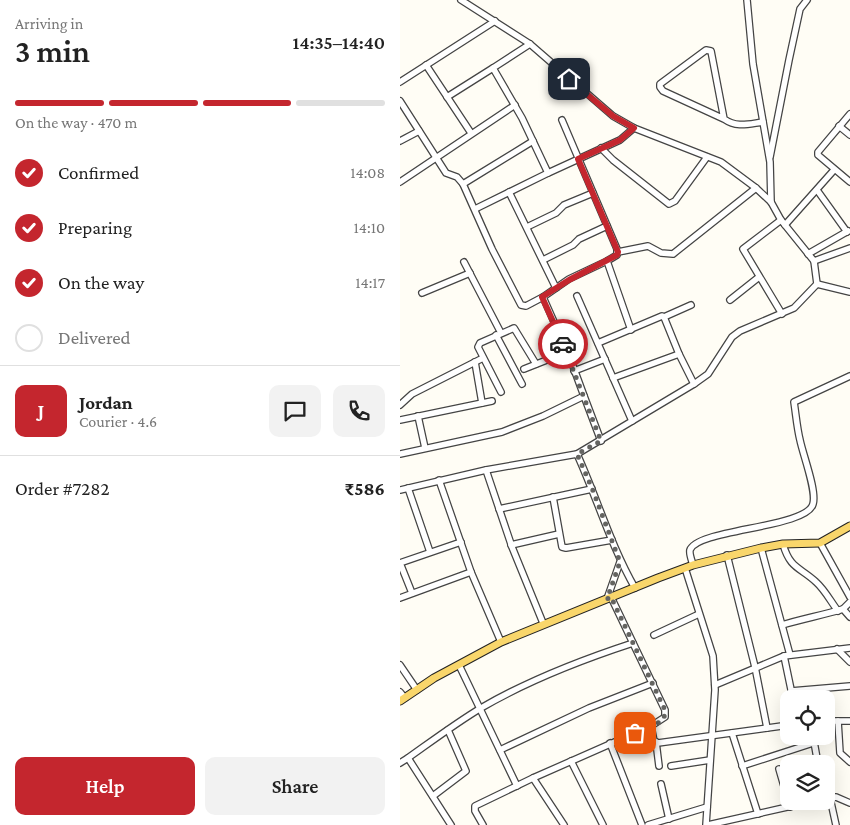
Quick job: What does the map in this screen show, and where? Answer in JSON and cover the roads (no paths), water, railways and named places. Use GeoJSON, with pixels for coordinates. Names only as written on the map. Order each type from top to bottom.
{"type":"FeatureCollection","features":[{"type":"Feature","properties":{"kind":"main road"},"geometry":{"type":"LineString","coordinates":[[402,697],[501,642],[543,623],[685,568],[761,548],[783,544],[820,543],[850,526]]}},
{"type":"Feature","properties":{"kind":"street"},"geometry":{"type":"LineString","coordinates":[[461,0],[530,44],[613,116],[634,128],[722,162],[756,188],[771,202],[783,223],[814,261],[817,284]]}},
{"type":"Feature","properties":{"kind":"street"},"geometry":{"type":"LineString","coordinates":[[747,0],[753,64],[770,162],[771,202]]}},
{"type":"Feature","properties":{"kind":"street"},"geometry":{"type":"LineString","coordinates":[[770,162],[800,9],[807,0]]}},
{"type":"Feature","properties":{"kind":"street"},"geometry":{"type":"LineString","coordinates":[[400,82],[494,22]]}},
{"type":"Feature","properties":{"kind":"street"},"geometry":{"type":"LineString","coordinates":[[447,97],[530,44]]}},
{"type":"Feature","properties":{"kind":"street"},"geometry":{"type":"LineString","coordinates":[[724,119],[710,51],[706,50],[660,84],[663,91],[737,126],[763,122]]}},
{"type":"Feature","properties":{"kind":"street"},"geometry":{"type":"LineString","coordinates":[[426,65],[470,133]]}},
{"type":"Feature","properties":{"kind":"street"},"geometry":{"type":"LineString","coordinates":[[493,68],[515,105],[548,173]]}},
{"type":"Feature","properties":{"kind":"street"},"geometry":{"type":"LineString","coordinates":[[400,101],[446,173],[457,177],[462,184],[521,306],[526,306],[575,276],[607,261],[617,255],[618,252],[648,246],[661,253],[673,254],[756,188]]}},
{"type":"Feature","properties":{"kind":"street"},"geometry":{"type":"LineString","coordinates":[[400,182],[470,133],[515,105]]}},
{"type":"Feature","properties":{"kind":"street"},"geometry":{"type":"LineString","coordinates":[[850,114],[818,152],[818,155],[850,182]]}},
{"type":"Feature","properties":{"kind":"street"},"geometry":{"type":"LineString","coordinates":[[562,120],[618,252]]}},
{"type":"Feature","properties":{"kind":"street"},"geometry":{"type":"LineString","coordinates":[[839,126],[850,135]]}},
{"type":"Feature","properties":{"kind":"street"},"geometry":{"type":"LineString","coordinates":[[475,209],[620,140],[634,128]]}},
{"type":"Feature","properties":{"kind":"street"},"geometry":{"type":"LineString","coordinates":[[400,141],[419,131]]}},
{"type":"Feature","properties":{"kind":"street"},"geometry":{"type":"LineString","coordinates":[[462,184],[533,141]]}},
{"type":"Feature","properties":{"kind":"street"},"geometry":{"type":"LineString","coordinates":[[601,148],[613,160],[669,204],[675,201],[707,156]]}},
{"type":"Feature","properties":{"kind":"street"},"geometry":{"type":"LineString","coordinates":[[782,314],[743,252],[743,249],[783,223],[817,190],[834,170]]}},
{"type":"Feature","properties":{"kind":"street"},"geometry":{"type":"LineString","coordinates":[[808,254],[848,231],[817,190]]}},
{"type":"Feature","properties":{"kind":"street"},"geometry":{"type":"LineString","coordinates":[[509,192],[556,288]]}},
{"type":"Feature","properties":{"kind":"street"},"geometry":{"type":"LineString","coordinates":[[526,227],[556,213],[564,205],[593,193]]}},
{"type":"Feature","properties":{"kind":"street"},"geometry":{"type":"LineString","coordinates":[[543,260],[573,245],[579,239],[607,226]]}},
{"type":"Feature","properties":{"kind":"street"},"geometry":{"type":"LineString","coordinates":[[814,261],[850,248]]}},
{"type":"Feature","properties":{"kind":"street"},"geometry":{"type":"LineString","coordinates":[[607,261],[631,330]]}},
{"type":"Feature","properties":{"kind":"street"},"geometry":{"type":"LineString","coordinates":[[464,262],[522,384]]}},
{"type":"Feature","properties":{"kind":"street"},"geometry":{"type":"LineString","coordinates":[[422,293],[470,273]]}},
{"type":"Feature","properties":{"kind":"street"},"geometry":{"type":"LineString","coordinates":[[730,300],[759,277]]}},
{"type":"Feature","properties":{"kind":"street"},"geometry":{"type":"LineString","coordinates":[[817,284],[850,292]]}},
{"type":"Feature","properties":{"kind":"street"},"geometry":{"type":"LineString","coordinates":[[400,490],[486,470],[577,454],[694,384],[708,374],[732,337],[740,331],[794,308],[817,284]]}},
{"type":"Feature","properties":{"kind":"street"},"geometry":{"type":"LineString","coordinates":[[577,296],[632,422]]}},
{"type":"Feature","properties":{"kind":"street"},"geometry":{"type":"LineString","coordinates":[[542,297],[567,352],[601,441]]}},
{"type":"Feature","properties":{"kind":"street"},"geometry":{"type":"LineString","coordinates":[[598,343],[691,305]]}},
{"type":"Feature","properties":{"kind":"street"},"geometry":{"type":"LineString","coordinates":[[664,317],[694,384]]}},
{"type":"Feature","properties":{"kind":"street"},"geometry":{"type":"LineString","coordinates":[[501,392],[478,345],[510,328],[514,328],[536,364]]}},
{"type":"Feature","properties":{"kind":"street"},"geometry":{"type":"LineString","coordinates":[[524,369],[567,352]]}},
{"type":"Feature","properties":{"kind":"street"},"geometry":{"type":"LineString","coordinates":[[613,378],[679,354]]}},
{"type":"Feature","properties":{"kind":"street"},"geometry":{"type":"LineString","coordinates":[[400,405],[412,394],[483,358]]}},
{"type":"Feature","properties":{"kind":"street"},"geometry":{"type":"LineString","coordinates":[[574,371],[605,359]]}},
{"type":"Feature","properties":{"kind":"street"},"geometry":{"type":"LineString","coordinates":[[475,362],[482,403]]}},
{"type":"Feature","properties":{"kind":"street"},"geometry":{"type":"LineString","coordinates":[[693,565],[690,553],[696,544],[712,538],[787,520],[811,508],[814,501],[813,494],[800,440],[794,402],[850,376]]}},
{"type":"Feature","properties":{"kind":"street"},"geometry":{"type":"LineString","coordinates":[[400,454],[502,432],[543,416],[584,396]]}},
{"type":"Feature","properties":{"kind":"street"},"geometry":{"type":"LineString","coordinates":[[400,420],[492,401]]}},
{"type":"Feature","properties":{"kind":"street"},"geometry":{"type":"LineString","coordinates":[[418,416],[425,448]]}},
{"type":"Feature","properties":{"kind":"street"},"geometry":{"type":"LineString","coordinates":[[577,454],[620,562],[635,588]]}},
{"type":"Feature","properties":{"kind":"street"},"geometry":{"type":"LineString","coordinates":[[486,470],[512,545],[543,623]]}},
{"type":"Feature","properties":{"kind":"street"},"geometry":{"type":"LineString","coordinates":[[440,480],[471,572],[501,642]]}},
{"type":"Feature","properties":{"kind":"street"},"geometry":{"type":"LineString","coordinates":[[408,488],[430,552]]}},
{"type":"Feature","properties":{"kind":"street"},"geometry":{"type":"LineString","coordinates":[[499,509],[592,488]]}},
{"type":"Feature","properties":{"kind":"street"},"geometry":{"type":"LineString","coordinates":[[553,497],[561,545],[564,548],[612,540]]}},
{"type":"Feature","properties":{"kind":"street"},"geometry":{"type":"LineString","coordinates":[[512,545],[559,534]]}},
{"type":"Feature","properties":{"kind":"street"},"geometry":{"type":"LineString","coordinates":[[412,593],[400,563],[461,542]]}},
{"type":"Feature","properties":{"kind":"street"},"geometry":{"type":"LineString","coordinates":[[820,543],[850,597]]}},
{"type":"Feature","properties":{"kind":"street"},"geometry":{"type":"LineString","coordinates":[[783,544],[786,555],[797,569],[817,583],[840,610],[850,617]]}},
{"type":"Feature","properties":{"kind":"street"},"geometry":{"type":"LineString","coordinates":[[761,548],[782,625],[791,690]]}},
{"type":"Feature","properties":{"kind":"street"},"geometry":{"type":"LineString","coordinates":[[727,556],[755,667],[767,728]]}},
{"type":"Feature","properties":{"kind":"street"},"geometry":{"type":"LineString","coordinates":[[483,825],[475,811],[475,806],[650,726],[663,719],[666,714],[633,643],[609,598],[620,562]]}},
{"type":"Feature","properties":{"kind":"street"},"geometry":{"type":"LineString","coordinates":[[685,568],[713,656],[715,685],[707,825],[780,809]]}},
{"type":"Feature","properties":{"kind":"street"},"geometry":{"type":"LineString","coordinates":[[400,598],[471,572]]}},
{"type":"Feature","properties":{"kind":"street"},"geometry":{"type":"LineString","coordinates":[[844,586],[850,582]]}},
{"type":"Feature","properties":{"kind":"street"},"geometry":{"type":"LineString","coordinates":[[782,625],[840,610],[850,602]]}},
{"type":"Feature","properties":{"kind":"street"},"geometry":{"type":"LineString","coordinates":[[654,635],[700,614]]}},
{"type":"Feature","properties":{"kind":"street"},"geometry":{"type":"LineString","coordinates":[[400,763],[480,709],[514,690],[582,660],[633,643]]}},
{"type":"Feature","properties":{"kind":"street"},"geometry":{"type":"LineString","coordinates":[[715,685],[755,667],[787,656],[850,648]]}},
{"type":"Feature","properties":{"kind":"street"},"geometry":{"type":"LineString","coordinates":[[837,649],[850,662]]}},
{"type":"Feature","properties":{"kind":"street"},"geometry":{"type":"LineString","coordinates":[[400,665],[417,690]]}},
{"type":"Feature","properties":{"kind":"street"},"geometry":{"type":"LineString","coordinates":[[459,665],[517,786]]}},
{"type":"Feature","properties":{"kind":"street"},"geometry":{"type":"LineString","coordinates":[[500,750],[589,708],[653,684]]}},
{"type":"Feature","properties":{"kind":"street"},"geometry":{"type":"LineString","coordinates":[[803,690],[850,686]]}},
{"type":"Feature","properties":{"kind":"street"},"geometry":{"type":"LineString","coordinates":[[850,721],[838,721],[840,753],[850,762]]}},
{"type":"Feature","properties":{"kind":"street"},"geometry":{"type":"LineString","coordinates":[[650,726],[656,742],[659,766]]}},
{"type":"Feature","properties":{"kind":"street"},"geometry":{"type":"LineString","coordinates":[[656,742],[780,726]]}},
{"type":"Feature","properties":{"kind":"street"},"geometry":{"type":"LineString","coordinates":[[433,796],[466,771],[448,730]]}},
{"type":"Feature","properties":{"kind":"street"},"geometry":{"type":"LineString","coordinates":[[732,733],[758,814]]}},
{"type":"Feature","properties":{"kind":"street"},"geometry":{"type":"LineString","coordinates":[[610,743],[642,825]]}},
{"type":"Feature","properties":{"kind":"street"},"geometry":{"type":"LineString","coordinates":[[742,766],[807,745]]}},
{"type":"Feature","properties":{"kind":"street"},"geometry":{"type":"LineString","coordinates":[[408,758],[451,825]]}},
{"type":"Feature","properties":{"kind":"street"},"geometry":{"type":"LineString","coordinates":[[671,766],[710,760]]}},
{"type":"Feature","properties":{"kind":"street"},"geometry":{"type":"LineString","coordinates":[[571,761],[603,825]]}},
{"type":"Feature","properties":{"kind":"street"},"geometry":{"type":"LineString","coordinates":[[534,778],[564,825]]}},
{"type":"Feature","properties":{"kind":"street"},"geometry":{"type":"LineString","coordinates":[[661,784],[669,819]]}},
{"type":"Feature","properties":{"kind":"street"},"geometry":{"type":"LineString","coordinates":[[835,798],[850,803]]}},
{"type":"Feature","properties":{"kind":"street"},"geometry":{"type":"LineString","coordinates":[[648,825],[707,807]]}},
{"type":"Feature","properties":{"kind":"street"},"geometry":{"type":"LineString","coordinates":[[832,810],[836,825]]}}]}
